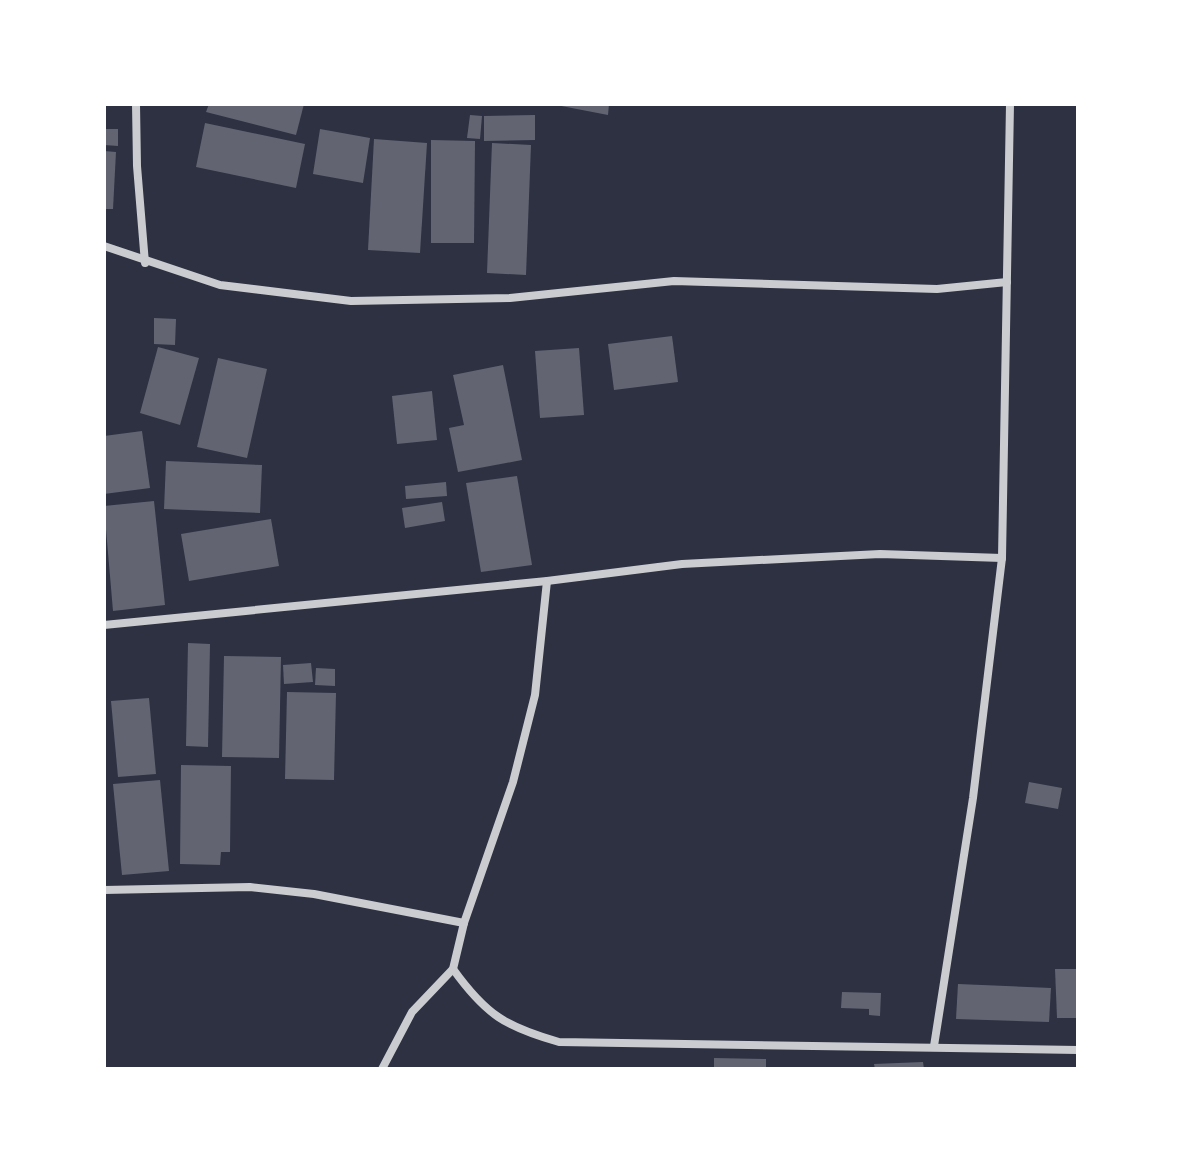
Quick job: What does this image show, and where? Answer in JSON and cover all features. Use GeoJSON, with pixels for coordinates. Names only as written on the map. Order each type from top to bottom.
{"type":"FeatureCollection","features":[{"type":"Feature","properties":{"kind":"street"},"geometry":{"type":"LineString","coordinates":[[136,104],[137,166],[145,263]]}},
{"type":"Feature","properties":{"kind":"street"},"geometry":{"type":"LineString","coordinates":[[934,1046],[973,798],[1002,558],[1010,104]]}},
{"type":"Feature","properties":{"kind":"street"},"geometry":{"type":"LineString","coordinates":[[104,246],[145,263],[220,285],[351,301],[510,298],[674,281],[937,289],[1007,282]]}},
{"type":"Feature","properties":{"kind":"street"},"geometry":{"type":"LineString","coordinates":[[104,625],[547,581],[682,564],[880,554],[1002,558]]}},
{"type":"Feature","properties":{"kind":"street"},"geometry":{"type":"LineString","coordinates":[[382,1069],[412,1012],[453,969],[464,923],[513,782],[535,695],[547,581]]}},
{"type":"Feature","properties":{"kind":"street"},"geometry":{"type":"LineString","coordinates":[[104,890],[263,888],[314,894],[464,923]]}},
{"type":"Feature","properties":{"kind":"street"},"geometry":{"type":"LineString","coordinates":[[453,969],[476,1001],[516,1030],[559,1042],[1078,1050]]}},
{"type":"Feature","properties":{"kind":"building"},"geometry":{"type":"Polygon","coordinates":[[[209,104],[304,104],[296,135],[206,112],[209,104]]]}},
{"type":"Feature","properties":{"kind":"building"},"geometry":{"type":"Polygon","coordinates":[[[551,104],[609,104],[608,115],[551,104]]]}},
{"type":"Feature","properties":{"kind":"building"},"geometry":{"type":"Polygon","coordinates":[[[470,115],[482,116],[480,139],[467,138],[470,115]]]}},
{"type":"Feature","properties":{"kind":"building"},"geometry":{"type":"Polygon","coordinates":[[[535,115],[535,140],[484,141],[484,116],[535,115]]]}},
{"type":"Feature","properties":{"kind":"building"},"geometry":{"type":"Polygon","coordinates":[[[205,123],[305,144],[296,188],[196,167],[205,123]]]}},
{"type":"Feature","properties":{"kind":"building"},"geometry":{"type":"Polygon","coordinates":[[[104,129],[118,129],[118,146],[104,145],[104,129]]]}},
{"type":"Feature","properties":{"kind":"building"},"geometry":{"type":"Polygon","coordinates":[[[320,129],[370,138],[363,183],[313,174],[320,129]]]}},
{"type":"Feature","properties":{"kind":"building"},"geometry":{"type":"Polygon","coordinates":[[[374,139],[427,143],[420,253],[368,250],[374,139]]]}},
{"type":"Feature","properties":{"kind":"building"},"geometry":{"type":"Polygon","coordinates":[[[431,140],[475,141],[474,243],[431,243],[431,140]]]}},
{"type":"Feature","properties":{"kind":"building"},"geometry":{"type":"Polygon","coordinates":[[[492,143],[531,145],[526,275],[487,273],[492,143]]]}},
{"type":"Feature","properties":{"kind":"building"},"geometry":{"type":"Polygon","coordinates":[[[104,151],[116,152],[113,209],[104,209],[104,151]]]}},
{"type":"Feature","properties":{"kind":"building"},"geometry":{"type":"Polygon","coordinates":[[[154,318],[176,319],[175,345],[154,344],[154,318]]]}},
{"type":"Feature","properties":{"kind":"building"},"geometry":{"type":"Polygon","coordinates":[[[672,336],[678,382],[614,390],[608,344],[672,336]]]}},
{"type":"Feature","properties":{"kind":"building"},"geometry":{"type":"Polygon","coordinates":[[[158,347],[199,358],[180,425],[140,413],[158,347]]]}},
{"type":"Feature","properties":{"kind":"building"},"geometry":{"type":"Polygon","coordinates":[[[579,348],[584,415],[540,418],[535,351],[579,348]]]}},
{"type":"Feature","properties":{"kind":"building"},"geometry":{"type":"Polygon","coordinates":[[[218,358],[267,369],[247,458],[197,447],[218,358]]]}},
{"type":"Feature","properties":{"kind":"building"},"geometry":{"type":"Polygon","coordinates":[[[503,365],[522,460],[458,472],[449,428],[464,425],[453,375],[503,365]]]}},
{"type":"Feature","properties":{"kind":"building"},"geometry":{"type":"Polygon","coordinates":[[[432,391],[437,440],[397,444],[392,396],[432,391]]]}},
{"type":"Feature","properties":{"kind":"building"},"geometry":{"type":"Polygon","coordinates":[[[142,431],[150,488],[104,494],[104,436],[142,431]]]}},
{"type":"Feature","properties":{"kind":"building"},"geometry":{"type":"Polygon","coordinates":[[[166,461],[262,465],[260,513],[164,509],[166,461]]]}},
{"type":"Feature","properties":{"kind":"building"},"geometry":{"type":"Polygon","coordinates":[[[517,476],[532,565],[481,572],[466,483],[517,476]]]}},
{"type":"Feature","properties":{"kind":"building"},"geometry":{"type":"Polygon","coordinates":[[[446,482],[447,496],[406,499],[405,486],[446,482]]]}},
{"type":"Feature","properties":{"kind":"building"},"geometry":{"type":"Polygon","coordinates":[[[154,501],[165,605],[113,611],[104,506],[154,501]]]}},
{"type":"Feature","properties":{"kind":"building"},"geometry":{"type":"Polygon","coordinates":[[[442,502],[445,521],[405,528],[402,508],[442,502]]]}},
{"type":"Feature","properties":{"kind":"building"},"geometry":{"type":"Polygon","coordinates":[[[271,519],[279,566],[189,581],[181,534],[271,519]]]}},
{"type":"Feature","properties":{"kind":"building"},"geometry":{"type":"Polygon","coordinates":[[[188,643],[210,644],[208,747],[186,746],[188,643]]]}},
{"type":"Feature","properties":{"kind":"building"},"geometry":{"type":"Polygon","coordinates":[[[224,656],[281,657],[279,758],[222,757],[224,656]]]}},
{"type":"Feature","properties":{"kind":"building"},"geometry":{"type":"Polygon","coordinates":[[[311,663],[313,682],[284,684],[283,665],[311,663]]]}},
{"type":"Feature","properties":{"kind":"building"},"geometry":{"type":"Polygon","coordinates":[[[316,668],[335,669],[335,686],[315,685],[316,668]]]}},
{"type":"Feature","properties":{"kind":"building"},"geometry":{"type":"Polygon","coordinates":[[[287,692],[336,693],[334,780],[285,779],[287,692]]]}},
{"type":"Feature","properties":{"kind":"building"},"geometry":{"type":"Polygon","coordinates":[[[149,698],[156,774],[118,777],[111,701],[149,698]]]}},
{"type":"Feature","properties":{"kind":"building"},"geometry":{"type":"Polygon","coordinates":[[[181,765],[231,766],[230,852],[221,852],[220,865],[180,864],[181,765]]]}},
{"type":"Feature","properties":{"kind":"building"},"geometry":{"type":"Polygon","coordinates":[[[160,780],[169,871],[122,875],[113,784],[160,780]]]}},
{"type":"Feature","properties":{"kind":"building"},"geometry":{"type":"Polygon","coordinates":[[[1029,782],[1062,788],[1058,809],[1025,803],[1029,782]]]}},
{"type":"Feature","properties":{"kind":"building"},"geometry":{"type":"Polygon","coordinates":[[[1055,969],[1078,969],[1078,1018],[1057,1018],[1055,969]]]}},
{"type":"Feature","properties":{"kind":"building"},"geometry":{"type":"Polygon","coordinates":[[[958,984],[1051,988],[1049,1022],[956,1019],[958,984]]]}},
{"type":"Feature","properties":{"kind":"building"},"geometry":{"type":"Polygon","coordinates":[[[842,992],[881,993],[880,1016],[869,1015],[869,1009],[841,1008],[842,992]]]}},
{"type":"Feature","properties":{"kind":"building"},"geometry":{"type":"Polygon","coordinates":[[[714,1058],[766,1059],[766,1069],[714,1069],[714,1058]]]}},
{"type":"Feature","properties":{"kind":"building"},"geometry":{"type":"Polygon","coordinates":[[[923,1062],[924,1069],[875,1069],[874,1064],[923,1062]]]}}]}
